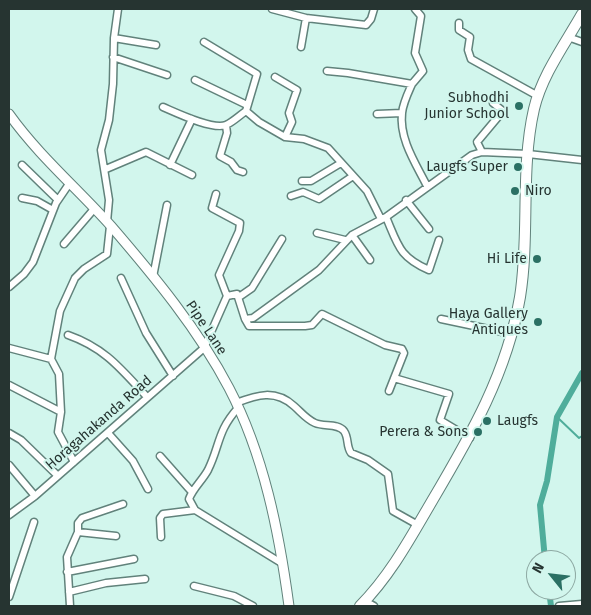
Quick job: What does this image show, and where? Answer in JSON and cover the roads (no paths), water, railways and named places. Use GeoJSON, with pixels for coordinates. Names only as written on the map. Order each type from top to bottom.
{"type":"FeatureCollection","features":[{"type":"Feature","properties":{"kind":"main road"},"geometry":{"type":"LineString","coordinates":[[366,604],[388,573],[470,438],[498,378],[512,334],[523,271],[531,125],[538,96],[582,14]]}},
{"type":"Feature","properties":{"kind":"street"},"geometry":{"type":"LineString","coordinates":[[74,462],[58,432],[61,412],[59,374],[51,359],[62,304],[75,278],[84,269],[107,254],[109,200],[106,170],[101,157],[101,150],[109,120],[114,38],[118,9]]}},
{"type":"Feature","properties":{"kind":"street"},"geometry":{"type":"LineString","coordinates":[[272,9],[306,18],[366,26],[371,19],[374,9]]}},
{"type":"Feature","properties":{"kind":"street"},"geometry":{"type":"LineString","coordinates":[[415,9],[421,16],[415,53],[423,71],[412,84],[402,113],[407,146],[427,186]]}},
{"type":"Feature","properties":{"kind":"street"},"geometry":{"type":"LineString","coordinates":[[301,47],[306,18]]}},
{"type":"Feature","properties":{"kind":"street"},"geometry":{"type":"LineString","coordinates":[[459,24],[459,30],[470,37],[468,50],[471,59],[538,96]]}},
{"type":"Feature","properties":{"kind":"street"},"geometry":{"type":"LineString","coordinates":[[568,37],[582,42]]}},
{"type":"Feature","properties":{"kind":"street"},"geometry":{"type":"LineString","coordinates":[[114,38],[156,46]]}},
{"type":"Feature","properties":{"kind":"street"},"geometry":{"type":"LineString","coordinates":[[163,107],[192,119],[216,125],[226,125],[247,108],[257,74],[204,42]]}},
{"type":"Feature","properties":{"kind":"street"},"geometry":{"type":"LineString","coordinates":[[113,57],[167,75]]}},
{"type":"Feature","properties":{"kind":"street"},"geometry":{"type":"LineString","coordinates":[[326,71],[412,84]]}},
{"type":"Feature","properties":{"kind":"street"},"geometry":{"type":"LineString","coordinates":[[275,77],[297,90],[288,113],[292,122],[285,137]]}},
{"type":"Feature","properties":{"kind":"street"},"geometry":{"type":"LineString","coordinates":[[195,80],[247,108],[258,122],[285,137],[304,139],[328,148],[367,191],[404,256],[415,264],[429,270],[439,240]]}},
{"type":"Feature","properties":{"kind":"street"},"geometry":{"type":"LineString","coordinates":[[482,152],[478,142],[503,111],[493,103]]}},
{"type":"Feature","properties":{"kind":"street"},"geometry":{"type":"LineString","coordinates":[[377,114],[402,113]]}},
{"type":"Feature","properties":{"kind":"street","name":"Pipe Lane"},"geometry":{"type":"LineString","coordinates":[[9,114],[47,162],[109,224],[153,277],[204,348],[237,406],[266,486],[283,564],[289,606]]}},
{"type":"Feature","properties":{"kind":"street"},"geometry":{"type":"LineString","coordinates":[[170,165],[192,119]]}},
{"type":"Feature","properties":{"kind":"street"},"geometry":{"type":"LineString","coordinates":[[226,125],[227,133],[220,156],[231,162],[237,170],[243,172]]}},
{"type":"Feature","properties":{"kind":"street"},"geometry":{"type":"LineString","coordinates":[[106,170],[142,152],[192,175]]}},
{"type":"Feature","properties":{"kind":"street"},"geometry":{"type":"LineString","coordinates":[[245,319],[253,318],[319,270],[333,257],[345,240],[384,218],[406,200],[472,155],[482,152],[528,154],[582,160]]}},
{"type":"Feature","properties":{"kind":"street"},"geometry":{"type":"LineString","coordinates":[[302,182],[311,180],[341,163]]}},
{"type":"Feature","properties":{"kind":"street"},"geometry":{"type":"LineString","coordinates":[[22,165],[58,200]]}},
{"type":"Feature","properties":{"kind":"street"},"geometry":{"type":"LineString","coordinates":[[291,196],[303,192],[319,199],[353,176]]}},
{"type":"Feature","properties":{"kind":"street"},"geometry":{"type":"LineString","coordinates":[[9,287],[24,274],[33,262],[53,210],[69,184]]}},
{"type":"Feature","properties":{"kind":"street"},"geometry":{"type":"LineString","coordinates":[[216,194],[212,208],[240,223],[219,275],[219,281],[227,296]]}},
{"type":"Feature","properties":{"kind":"street"},"geometry":{"type":"LineString","coordinates":[[22,198],[37,201],[53,210]]}},
{"type":"Feature","properties":{"kind":"street"},"geometry":{"type":"LineString","coordinates":[[406,200],[429,229]]}},
{"type":"Feature","properties":{"kind":"street"},"geometry":{"type":"LineString","coordinates":[[153,277],[167,205]]}},
{"type":"Feature","properties":{"kind":"street"},"geometry":{"type":"LineString","coordinates":[[64,244],[94,209]]}},
{"type":"Feature","properties":{"kind":"street"},"geometry":{"type":"LineString","coordinates":[[316,232],[345,240]]}},
{"type":"Feature","properties":{"kind":"street"},"geometry":{"type":"LineString","coordinates":[[352,235],[370,260]]}},
{"type":"Feature","properties":{"kind":"street"},"geometry":{"type":"LineString","coordinates":[[239,298],[252,288],[282,239]]}},
{"type":"Feature","properties":{"kind":"street"},"geometry":{"type":"LineString","coordinates":[[121,278],[146,333],[173,376]]}},
{"type":"Feature","properties":{"kind":"street"},"geometry":{"type":"LineString","coordinates":[[227,296],[236,294],[239,298],[249,326],[312,325],[320,314],[330,316],[385,345],[402,348],[404,353],[389,391]]}},
{"type":"Feature","properties":{"kind":"street"},"geometry":{"type":"LineString","coordinates":[[204,348],[227,296]]}},
{"type":"Feature","properties":{"kind":"street"},"geometry":{"type":"LineString","coordinates":[[441,319],[512,334]]}},
{"type":"Feature","properties":{"kind":"street"},"geometry":{"type":"LineString","coordinates":[[68,335],[89,342],[107,355],[147,397]]}},
{"type":"Feature","properties":{"kind":"street"},"geometry":{"type":"LineString","coordinates":[[9,348],[51,359]]}},
{"type":"Feature","properties":{"kind":"street","name":"Horagahakanda Road"},"geometry":{"type":"LineString","coordinates":[[9,514],[35,496],[204,348]]}},
{"type":"Feature","properties":{"kind":"street"},"geometry":{"type":"LineString","coordinates":[[394,378],[449,394],[440,420],[470,438]]}},
{"type":"Feature","properties":{"kind":"street"},"geometry":{"type":"LineString","coordinates":[[9,385],[61,412]]}},
{"type":"Feature","properties":{"kind":"street"},"geometry":{"type":"LineString","coordinates":[[283,564],[195,510],[189,499],[192,491],[208,470],[219,436],[237,406],[255,395],[276,395],[295,406],[308,420],[318,424],[339,427],[345,433],[351,453],[368,460],[388,474],[393,511],[418,525]]}},
{"type":"Feature","properties":{"kind":"street"},"geometry":{"type":"LineString","coordinates":[[9,433],[21,440],[58,476]]}},
{"type":"Feature","properties":{"kind":"street"},"geometry":{"type":"LineString","coordinates":[[108,433],[133,461],[148,490]]}},
{"type":"Feature","properties":{"kind":"street"},"geometry":{"type":"LineString","coordinates":[[160,456],[192,491]]}},
{"type":"Feature","properties":{"kind":"street"},"geometry":{"type":"LineString","coordinates":[[9,466],[35,496]]}},
{"type":"Feature","properties":{"kind":"street"},"geometry":{"type":"LineString","coordinates":[[70,606],[67,557],[78,532],[78,523],[82,518],[123,504]]}},
{"type":"Feature","properties":{"kind":"street"},"geometry":{"type":"LineString","coordinates":[[161,538],[160,518],[163,514],[195,510]]}},
{"type":"Feature","properties":{"kind":"street"},"geometry":{"type":"LineString","coordinates":[[9,597],[34,522]]}},
{"type":"Feature","properties":{"kind":"street"},"geometry":{"type":"LineString","coordinates":[[78,532],[116,536]]}},
{"type":"Feature","properties":{"kind":"street"},"geometry":{"type":"LineString","coordinates":[[67,572],[134,559]]}},
{"type":"Feature","properties":{"kind":"street"},"geometry":{"type":"LineString","coordinates":[[70,592],[106,583],[145,579]]}},
{"type":"Feature","properties":{"kind":"street"},"geometry":{"type":"LineString","coordinates":[[194,586],[234,596],[253,606]]}},
{"type":"Feature","properties":{"kind":"street"},"geometry":{"type":"LineString","coordinates":[[559,606],[582,604]]}},
{"type":"Feature","properties":{"kind":"waterway"},"geometry":{"type":"LineString","coordinates":[[544,550],[540,505],[547,481],[557,417],[582,373]]}},
{"type":"Feature","properties":{"kind":"waterway"},"geometry":{"type":"LineString","coordinates":[[557,417],[579,438],[582,436]]}},
{"type":"Feature","properties":{"kind":"waterway"},"geometry":{"type":"LineString","coordinates":[[550,600],[551,606]]}},
{"type":"Feature","properties":{"kind":"place","name":"Subhodhi Junior School"},"geometry":{"type":"Point","coordinates":[519,106]}},
{"type":"Feature","properties":{"kind":"place","name":"Laugfs Super"},"geometry":{"type":"Point","coordinates":[518,167]}},
{"type":"Feature","properties":{"kind":"place","name":"Niro"},"geometry":{"type":"Point","coordinates":[515,191]}},
{"type":"Feature","properties":{"kind":"place","name":"Hi Life"},"geometry":{"type":"Point","coordinates":[537,259]}},
{"type":"Feature","properties":{"kind":"place","name":"Haya Gallery Antiques"},"geometry":{"type":"Point","coordinates":[538,322]}},
{"type":"Feature","properties":{"kind":"place","name":"Laugfs"},"geometry":{"type":"Point","coordinates":[487,421]}},
{"type":"Feature","properties":{"kind":"place","name":"Perera & Sons"},"geometry":{"type":"Point","coordinates":[478,432]}}]}
